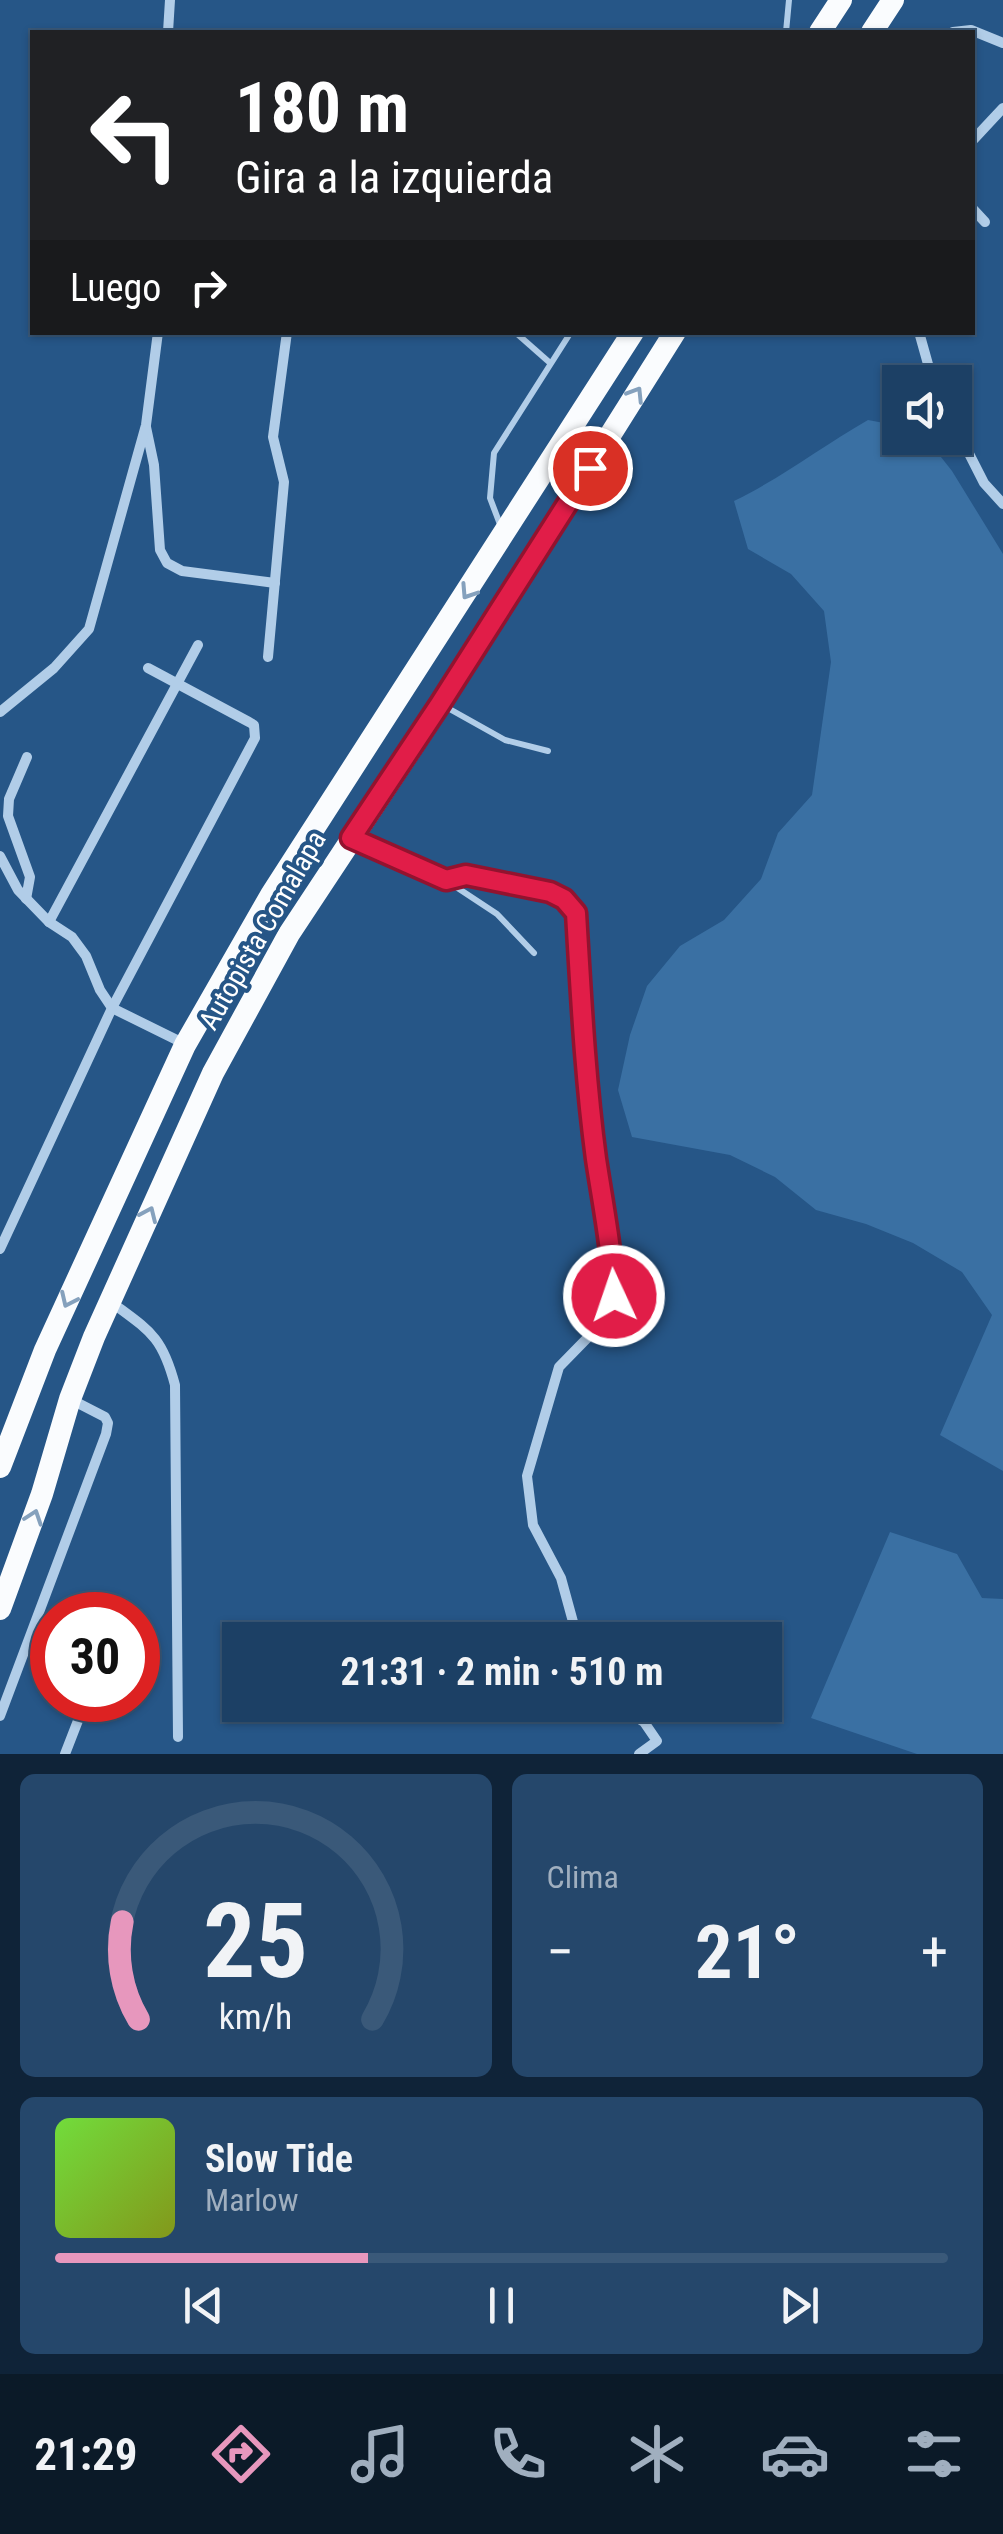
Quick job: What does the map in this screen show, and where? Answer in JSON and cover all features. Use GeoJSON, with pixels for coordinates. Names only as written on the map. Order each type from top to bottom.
{"type":"FeatureCollection","features":[{"type":"Feature","properties":{"kind":"highway"},"geometry":{"type":"LineString","coordinates":[[821,30],[842,0]]}},
{"type":"Feature","properties":{"kind":"highway"},"geometry":{"type":"LineString","coordinates":[[873,30],[894,0]]}},
{"type":"Feature","properties":{"kind":"highway","name":"Autopista Comalapa"},"geometry":{"type":"LineString","coordinates":[[0,1466],[44,1350],[186,1045],[271,895],[631,335]]}},
{"type":"Feature","properties":{"kind":"highway","name":"Autopista Comalapa"},"geometry":{"type":"LineString","coordinates":[[0,1609],[42,1494],[70,1398],[213,1073],[289,934],[673,335]]}},
{"type":"Feature","properties":{"kind":"street"},"geometry":{"type":"LineString","coordinates":[[168,30],[170,0]]}},
{"type":"Feature","properties":{"kind":"street"},"geometry":{"type":"LineString","coordinates":[[975,32],[1003,43]]}},
{"type":"Feature","properties":{"kind":"street"},"geometry":{"type":"LineString","coordinates":[[975,138],[1003,108]]}},
{"type":"Feature","properties":{"kind":"street"},"geometry":{"type":"LineString","coordinates":[[975,211],[985,222]]}},
{"type":"Feature","properties":{"kind":"street"},"geometry":{"type":"LineString","coordinates":[[0,712],[54,668],[90,629],[146,426],[158,335]]}},
{"type":"Feature","properties":{"kind":"street"},"geometry":{"type":"LineString","coordinates":[[268,657],[284,482],[273,437],[287,335]]}},
{"type":"Feature","properties":{"kind":"street"},"geometry":{"type":"LineString","coordinates":[[919,335],[928,365]]}},
{"type":"Feature","properties":{"kind":"street"},"geometry":{"type":"LineString","coordinates":[[146,426],[154,465],[160,550],[167,563],[182,571],[275,583]]}},
{"type":"Feature","properties":{"kind":"street"},"geometry":{"type":"LineString","coordinates":[[970,455],[984,482],[1003,504]]}},
{"type":"Feature","properties":{"kind":"street"},"geometry":{"type":"LineString","coordinates":[[49,922],[198,645]]}},
{"type":"Feature","properties":{"kind":"street"},"geometry":{"type":"LineString","coordinates":[[0,1249],[112,1008],[255,738],[254,725],[148,668]]}},
{"type":"Feature","properties":{"kind":"street"},"geometry":{"type":"LineString","coordinates":[[26,899],[30,878],[8,816],[9,798],[27,757]]}},
{"type":"Feature","properties":{"kind":"street"},"geometry":{"type":"LineString","coordinates":[[351,838],[446,880],[466,875],[550,892],[564,899],[576,913],[584,1048],[614,1296],[600,1325],[558,1367],[526,1476],[534,1525],[562,1578],[573,1622]]}},
{"type":"Feature","properties":{"kind":"street"},"geometry":{"type":"LineString","coordinates":[[0,856],[26,899],[49,922],[72,937],[86,956],[112,1008],[186,1045]]}},
{"type":"Feature","properties":{"kind":"street"},"geometry":{"type":"LineString","coordinates":[[110,1301],[152,1332],[166,1353],[176,1385],[178,1737]]}},
{"type":"Feature","properties":{"kind":"street"},"geometry":{"type":"LineString","coordinates":[[0,1716],[106,1434],[105,1417],[70,1398]]}},
{"type":"Feature","properties":{"kind":"street"},"geometry":{"type":"LineString","coordinates":[[65,1754],[77,1722]]}},
{"type":"Feature","properties":{"kind":"street"},"geometry":{"type":"LineString","coordinates":[[639,1754],[656,1740],[644,1722]]}},
{"type":"Feature","properties":{"kind":"lane"},"geometry":{"type":"LineString","coordinates":[[786,30],[789,0]]}},
{"type":"Feature","properties":{"kind":"lane"},"geometry":{"type":"LineString","coordinates":[[518,335],[549,362]]}},
{"type":"Feature","properties":{"kind":"lane"},"geometry":{"type":"LineString","coordinates":[[504,536],[490,498],[494,452],[569,335]]}},
{"type":"Feature","properties":{"kind":"lane"},"geometry":{"type":"LineString","coordinates":[[440,704],[505,740],[548,751]]}},
{"type":"Feature","properties":{"kind":"lane"},"geometry":{"type":"LineString","coordinates":[[446,880],[497,914],[534,953]]}},
{"type":"Feature","properties":{"kind":"shaded area"},"geometry":{"type":"Polygon","coordinates":[[[868,420],[882,423],[882,455],[939,455],[1003,554],[1003,1471],[940,1435],[992,1315],[962,1272],[913,1243],[816,1210],[775,1177],[730,1155],[632,1137],[618,1090],[630,1035],[647,986],[680,946],[724,920],[761,879],[778,833],[812,795],[831,662],[824,611],[791,574],[748,549],[734,501],[868,420]]]}},
{"type":"Feature","properties":{"kind":"shaded area"},"geometry":{"type":"Polygon","coordinates":[[[890,1532],[957,1554],[982,1598],[1003,1599],[1003,1754],[917,1754],[811,1718],[890,1532]]]}},
{"type":"Feature","properties":{"kind":"route"},"geometry":{"type":"LineString","coordinates":[[590,468],[351,838],[446,880],[466,875],[550,892],[564,899],[576,913],[584,1048],[614,1296]]}}]}
